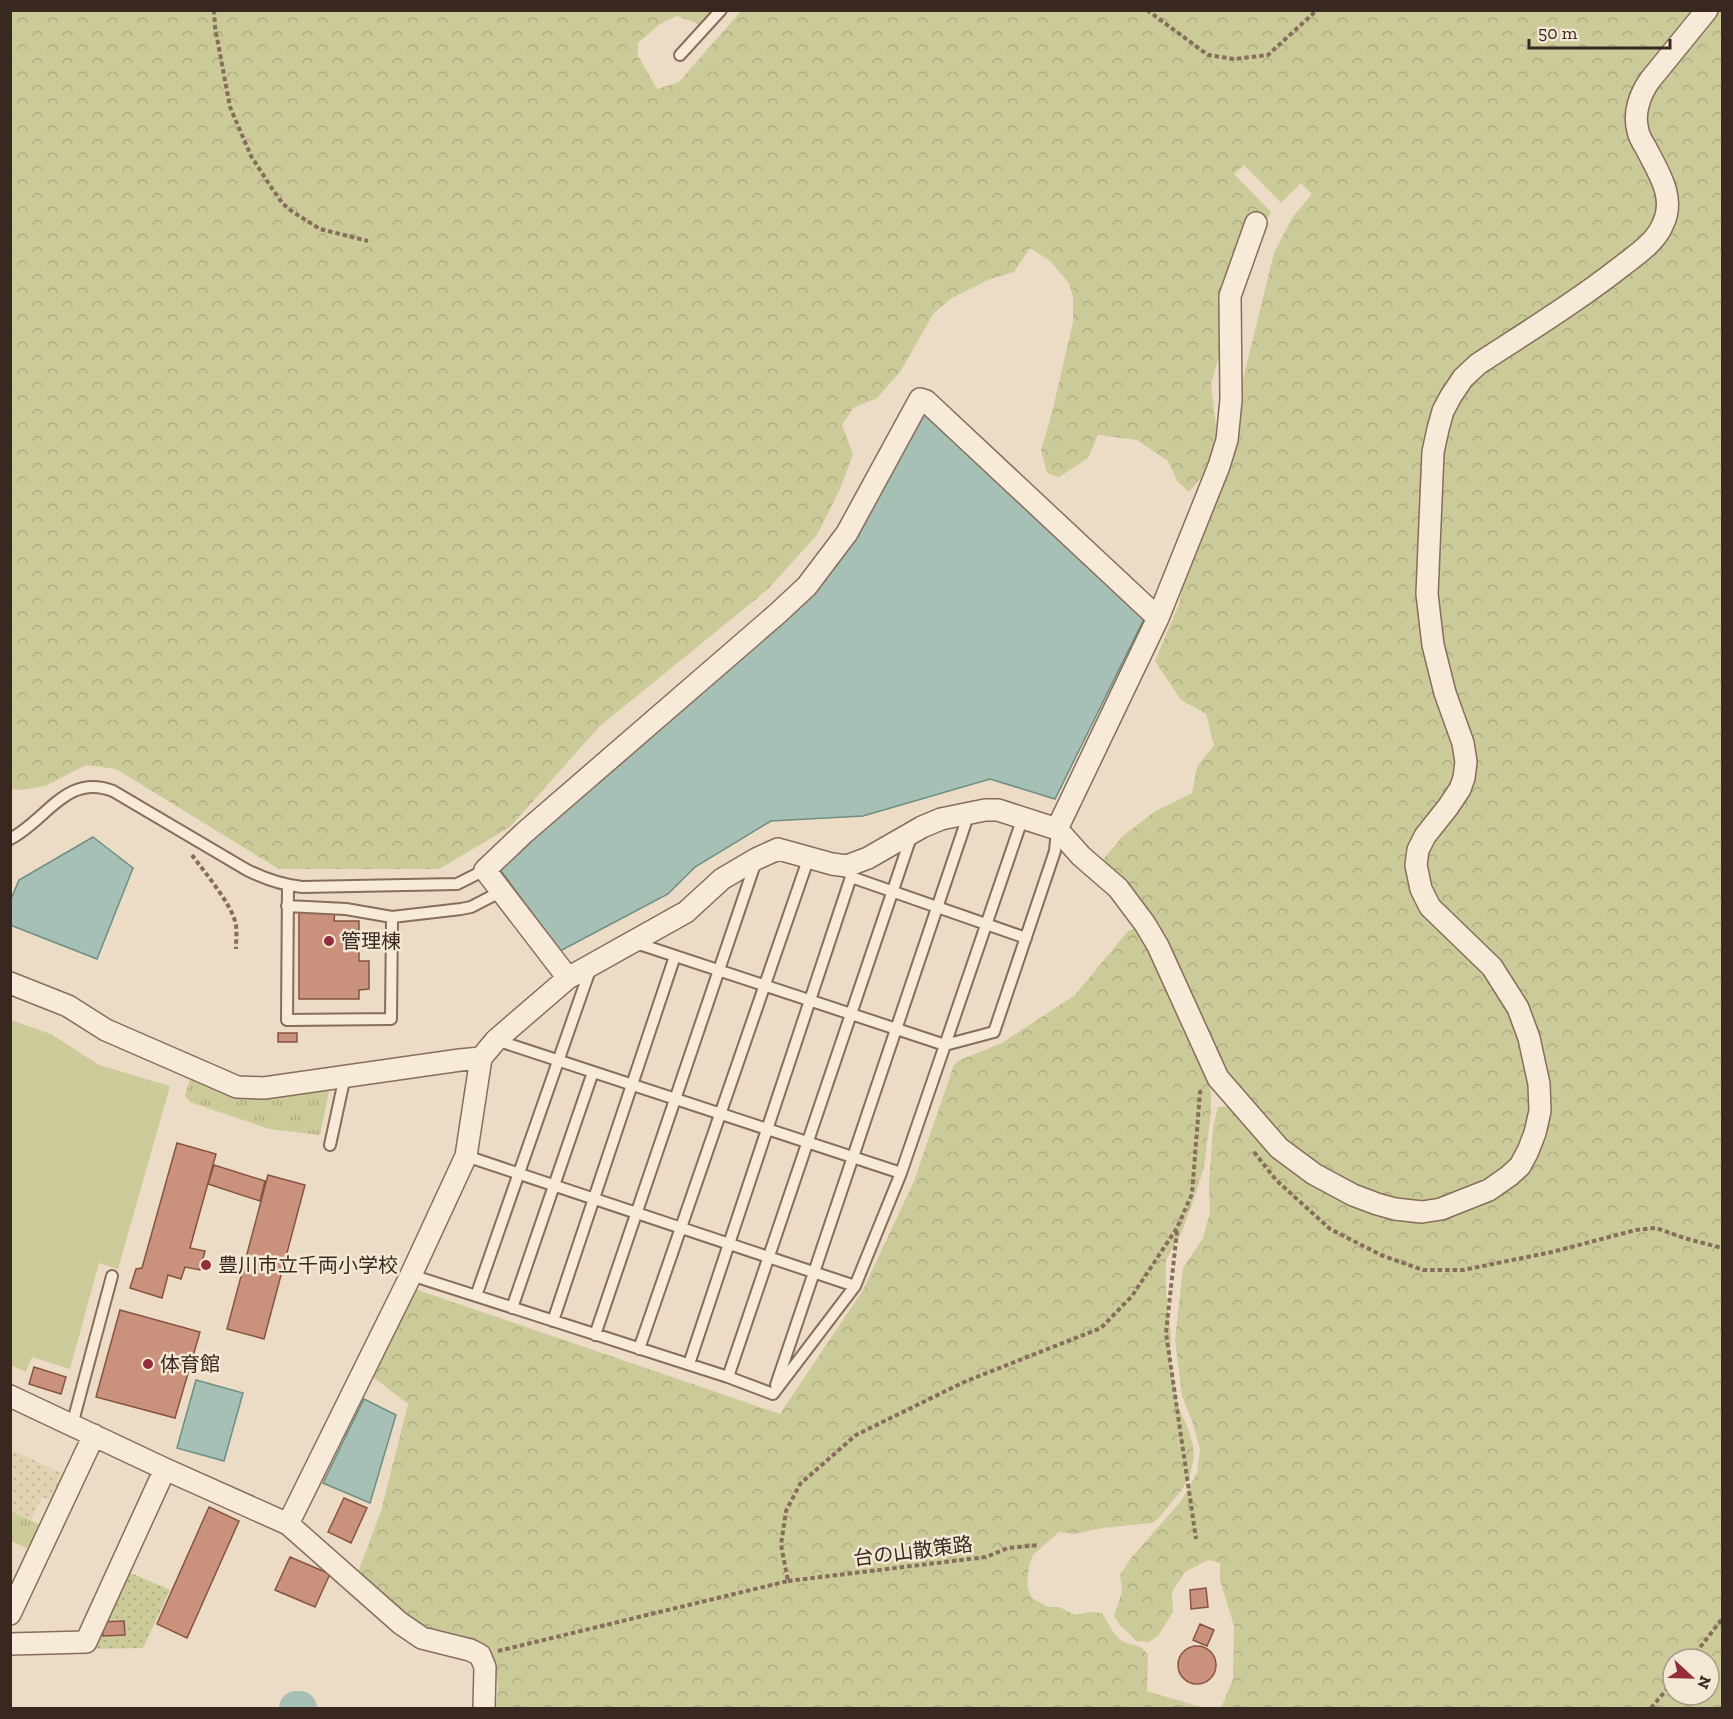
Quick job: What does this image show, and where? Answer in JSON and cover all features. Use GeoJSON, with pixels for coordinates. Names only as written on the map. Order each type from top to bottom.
{"type":"FeatureCollection","features":[{"type":"Feature","properties":{"kind":"street"},"geometry":{"type":"LineString","coordinates":[[288,1524],[411,1275],[466,1156],[481,1058],[496,1040],[568,978],[686,912],[722,879],[778,849],[809,857],[849,872],[912,832],[940,819],[998,810],[1057,828],[1081,856],[1118,888],[1145,924],[1158,946],[1218,1078],[1279,1148],[1314,1174],[1353,1195],[1377,1204],[1422,1212],[1441,1209],[1489,1190],[1520,1166],[1528,1151],[1540,1111],[1539,1084],[1529,1038],[1518,1008],[1492,967],[1430,907],[1421,889],[1416,865],[1418,850],[1425,836],[1460,789],[1466,762],[1463,743],[1445,693],[1433,645],[1427,594],[1433,452],[1443,411],[1463,378],[1479,364],[1596,286],[1641,251],[1663,226],[1667,214],[1668,198],[1663,181],[1638,132],[1638,105],[1642,92],[1650,80],[1707,10]]}},
{"type":"Feature","properties":{"kind":"street"},"geometry":{"type":"LineString","coordinates":[[1057,828],[1158,618],[1219,466],[1227,440],[1231,400],[1230,296],[1256,223]]}},
{"type":"Feature","properties":{"kind":"street"},"geometry":{"type":"LineString","coordinates":[[568,978],[485,870],[524,833],[807,586],[847,533],[920,399],[926,401],[1158,618]]}},
{"type":"Feature","properties":{"kind":"street"},"geometry":{"type":"LineString","coordinates":[[10,983],[68,1006],[106,1030],[237,1087],[264,1088],[481,1058]]}},
{"type":"Feature","properties":{"kind":"street"},"geometry":{"type":"LineString","coordinates":[[10,1396],[288,1524],[400,1623],[422,1638],[470,1650],[480,1655],[485,1667],[484,1708]]}},
{"type":"Feature","properties":{"kind":"street"},"geometry":{"type":"LineString","coordinates":[[10,1614],[94,1436]]}},
{"type":"Feature","properties":{"kind":"street"},"geometry":{"type":"LineString","coordinates":[[10,1644],[86,1642],[165,1469]]}},
{"type":"Feature","properties":{"kind":"lane"},"geometry":{"type":"LineString","coordinates":[[680,55],[721,10]]}},
{"type":"Feature","properties":{"kind":"lane"},"geometry":{"type":"LineString","coordinates":[[10,851],[13,837],[71,792],[92,785],[113,791],[247,870],[288,885],[302,887],[457,884],[485,870]]}},
{"type":"Feature","properties":{"kind":"lane"},"geometry":{"type":"LineString","coordinates":[[773,1394],[969,813]]}},
{"type":"Feature","properties":{"kind":"lane"},"geometry":{"type":"LineString","coordinates":[[773,1394],[855,1286],[901,1173],[1023,817]]}},
{"type":"Feature","properties":{"kind":"lane"},"geometry":{"type":"LineString","coordinates":[[633,942],[945,1045],[994,1032],[1055,851],[1057,828]]}},
{"type":"Feature","properties":{"kind":"lane"},"geometry":{"type":"LineString","coordinates":[[728,1377],[912,832]]}},
{"type":"Feature","properties":{"kind":"lane"},"geometry":{"type":"LineString","coordinates":[[639,1349],[809,857]]}},
{"type":"Feature","properties":{"kind":"lane"},"geometry":{"type":"LineString","coordinates":[[595,1335],[756,859]]}},
{"type":"Feature","properties":{"kind":"lane"},"geometry":{"type":"LineString","coordinates":[[688,1364],[810,1001],[849,872],[892,892],[1026,938]]}},
{"type":"Feature","properties":{"kind":"lane"},"geometry":{"type":"LineString","coordinates":[[288,885],[287,1020],[391,1019],[392,917]]}},
{"type":"Feature","properties":{"kind":"lane"},"geometry":{"type":"LineString","coordinates":[[287,906],[346,909],[392,917],[471,907],[502,891]]}},
{"type":"Feature","properties":{"kind":"lane"},"geometry":{"type":"LineString","coordinates":[[553,1321],[675,956]]}},
{"type":"Feature","properties":{"kind":"lane"},"geometry":{"type":"LineString","coordinates":[[476,1296],[591,965]]}},
{"type":"Feature","properties":{"kind":"lane"},"geometry":{"type":"LineString","coordinates":[[496,1040],[901,1173]]}},
{"type":"Feature","properties":{"kind":"lane"},"geometry":{"type":"LineString","coordinates":[[512,1308],[593,1072]]}},
{"type":"Feature","properties":{"kind":"lane"},"geometry":{"type":"LineString","coordinates":[[330,1145],[345,1076]]}},
{"type":"Feature","properties":{"kind":"lane"},"geometry":{"type":"LineString","coordinates":[[466,1156],[855,1286]]}},
{"type":"Feature","properties":{"kind":"lane"},"geometry":{"type":"LineString","coordinates":[[411,1275],[728,1377],[773,1394]]}},
{"type":"Feature","properties":{"kind":"lane"},"geometry":{"type":"LineString","coordinates":[[72,1425],[112,1276]]}},
{"type":"Feature","properties":{"kind":"path"},"geometry":{"type":"LineString","coordinates":[[214,10],[230,107],[251,156],[271,187],[283,204],[320,229],[368,241]]}},
{"type":"Feature","properties":{"kind":"path"},"geometry":{"type":"LineString","coordinates":[[1147,10],[1209,55],[1234,59],[1268,55],[1317,10]]}},
{"type":"Feature","properties":{"kind":"path"},"geometry":{"type":"LineString","coordinates":[[173,827],[228,906],[236,927],[236,949]]}},
{"type":"Feature","properties":{"kind":"path"},"geometry":{"type":"LineString","coordinates":[[788,1581],[781,1545],[786,1511],[800,1484],[855,1435],[954,1387],[1101,1328],[1132,1296],[1177,1228],[1192,1194],[1200,1092],[1218,1078]]}},
{"type":"Feature","properties":{"kind":"path"},"geometry":{"type":"LineString","coordinates":[[1177,1228],[1166,1333],[1196,1539]]}},
{"type":"Feature","properties":{"kind":"path","name":"台の山散策路"},"geometry":{"type":"LineString","coordinates":[[480,1655],[788,1581],[986,1557],[1008,1548],[1040,1545]]}},
{"type":"Feature","properties":{"kind":"path"},"geometry":{"type":"LineString","coordinates":[[1700,1647],[1722,1619]]}},
{"type":"Feature","properties":{"kind":"path"},"geometry":{"type":"LineString","coordinates":[[1651,1708],[1661,1696]]}},
{"type":"Feature","properties":{"kind":"shaded area"},"geometry":{"type":"Polygon","coordinates":[[[922,407],[1145,617],[1055,799],[990,779],[863,816],[771,821],[695,867],[668,894],[560,951],[496,864],[801,602],[922,407]]]}},
{"type":"Feature","properties":{"kind":"shaded area"},"geometry":{"type":"Polygon","coordinates":[[[93,837],[133,868],[97,959],[10,925],[11,899],[19,880],[93,837]]]}},
{"type":"Feature","properties":{"kind":"shaded area"},"geometry":{"type":"Polygon","coordinates":[[[196,1380],[243,1393],[224,1461],[177,1448],[196,1380]]]}},
{"type":"Feature","properties":{"kind":"shaded area"},"geometry":{"type":"Polygon","coordinates":[[[364,1399],[396,1415],[370,1503],[323,1483],[364,1399]]]}},
{"type":"Feature","properties":{"kind":"shaded area"},"geometry":{"type":"Polygon","coordinates":[[[15,1451],[68,1476],[56,1503],[42,1497],[31,1520],[11,1511],[11,1454],[15,1451]]]}},
{"type":"Feature","properties":{"kind":"green space"},"geometry":{"type":"Polygon","coordinates":[[[10,11],[725,11],[705,33],[696,23],[677,16],[660,24],[638,43],[638,56],[657,89],[679,82],[741,11],[1699,11],[1635,91],[1660,201],[1651,233],[1459,373],[1422,512],[1458,772],[1410,873],[1487,972],[1523,1038],[1532,1112],[1514,1163],[1481,1187],[1423,1205],[1360,1191],[1284,1144],[1229,1080],[1100,863],[1123,836],[1154,812],[1192,793],[1197,767],[1214,745],[1206,714],[1181,700],[1155,661],[1179,604],[1190,554],[1231,462],[1242,383],[1274,253],[1292,218],[1312,194],[1301,183],[1281,203],[1244,165],[1234,174],[1271,212],[1256,238],[1211,384],[1217,435],[1213,464],[1189,492],[1177,481],[1168,461],[1137,440],[1098,435],[1088,458],[1059,477],[1047,473],[1041,450],[1073,322],[1073,297],[1069,283],[1049,260],[1030,248],[1014,272],[990,279],[952,298],[934,313],[900,372],[877,398],[853,408],[842,425],[853,454],[840,489],[817,535],[767,590],[600,726],[510,827],[439,869],[279,869],[116,769],[86,765],[45,786],[11,789],[10,11]]]}},
{"type":"Feature","properties":{"kind":"green space"},"geometry":{"type":"Polygon","coordinates":[[[1716,11],[1722,11],[1722,1708],[1221,1708],[1233,1679],[1234,1626],[1220,1580],[1220,1563],[1208,1560],[1185,1572],[1172,1592],[1173,1612],[1158,1636],[1149,1642],[1137,1641],[1114,1616],[1122,1592],[1120,1575],[1131,1558],[1181,1501],[1197,1473],[1200,1449],[1182,1396],[1175,1339],[1183,1268],[1203,1238],[1210,1212],[1209,1184],[1213,1128],[1218,1107],[1233,1106],[1279,1155],[1426,1219],[1536,1150],[1535,1035],[1433,899],[1423,857],[1466,794],[1451,689],[1434,595],[1445,422],[1469,381],[1670,225],[1643,121],[1649,95],[1716,11]]]}},
{"type":"Feature","properties":{"kind":"green space"},"geometry":{"type":"Polygon","coordinates":[[[1137,927],[1151,950],[1209,1079],[1211,1093],[1204,1167],[1182,1232],[1166,1260],[1166,1294],[1171,1337],[1170,1358],[1178,1406],[1188,1429],[1194,1457],[1190,1475],[1181,1491],[1158,1519],[1152,1523],[1103,1528],[1074,1534],[1059,1532],[1033,1555],[1029,1566],[1027,1586],[1032,1598],[1048,1607],[1059,1607],[1075,1615],[1089,1612],[1102,1613],[1119,1639],[1138,1646],[1148,1654],[1147,1691],[1204,1708],[496,1708],[498,1686],[495,1661],[484,1646],[413,1626],[357,1575],[381,1511],[408,1404],[369,1374],[412,1288],[780,1414],[863,1290],[914,1181],[954,1065],[960,1060],[1002,1043],[1075,995],[1128,931],[1137,927]]]}},
{"type":"Feature","properties":{"kind":"green space"},"geometry":{"type":"Polygon","coordinates":[[[11,1020],[51,1034],[99,1065],[170,1086],[118,1269],[99,1263],[70,1369],[32,1357],[26,1372],[11,1365],[11,1020]]]}},
{"type":"Feature","properties":{"kind":"green space"},"geometry":{"type":"Polygon","coordinates":[[[190,1079],[235,1097],[326,1089],[329,1092],[320,1135],[269,1129],[190,1102],[185,1096],[190,1079]]]}},
{"type":"Feature","properties":{"kind":"green space"},"geometry":{"type":"Polygon","coordinates":[[[11,1511],[44,1527],[33,1551],[11,1541],[11,1511]]]}},
{"type":"Feature","properties":{"kind":"green space"},"geometry":{"type":"Polygon","coordinates":[[[124,1570],[170,1590],[143,1648],[89,1649],[124,1570]]]}},
{"type":"Feature","properties":{"kind":"building","name":"管理棟"},"geometry":{"type":"Polygon","coordinates":[[[299,909],[335,912],[334,921],[359,921],[359,961],[369,961],[369,989],[359,990],[359,999],[299,999],[299,909]]]}},
{"type":"Feature","properties":{"kind":"building"},"geometry":{"type":"Polygon","coordinates":[[[278,1033],[297,1033],[297,1042],[278,1042],[278,1033]]]}},
{"type":"Feature","properties":{"kind":"building"},"geometry":{"type":"Polygon","coordinates":[[[177,1143],[216,1154],[190,1248],[205,1251],[200,1270],[185,1267],[181,1279],[168,1275],[162,1298],[130,1288],[136,1269],[142,1268],[177,1143]]]}},
{"type":"Feature","properties":{"kind":"building"},"geometry":{"type":"Polygon","coordinates":[[[214,1165],[265,1181],[260,1201],[208,1184],[214,1165]]]}},
{"type":"Feature","properties":{"kind":"building"},"geometry":{"type":"Polygon","coordinates":[[[268,1175],[305,1185],[264,1339],[227,1329],[268,1175]]]}},
{"type":"Feature","properties":{"kind":"building","name":"体育館"},"geometry":{"type":"Polygon","coordinates":[[[120,1310],[200,1332],[175,1418],[96,1397],[120,1310]]]}},
{"type":"Feature","properties":{"kind":"building"},"geometry":{"type":"Polygon","coordinates":[[[34,1367],[66,1377],[61,1394],[29,1384],[34,1367]]]}},
{"type":"Feature","properties":{"kind":"building"},"geometry":{"type":"Polygon","coordinates":[[[344,1498],[367,1508],[351,1543],[328,1532],[344,1498]]]}},
{"type":"Feature","properties":{"kind":"building"},"geometry":{"type":"Polygon","coordinates":[[[209,1507],[239,1521],[187,1638],[157,1624],[209,1507]]]}},
{"type":"Feature","properties":{"kind":"building"},"geometry":{"type":"Polygon","coordinates":[[[290,1557],[330,1574],[315,1607],[275,1590],[290,1557]]]}},
{"type":"Feature","properties":{"kind":"building"},"geometry":{"type":"Polygon","coordinates":[[[1206,1588],[1208,1607],[1191,1609],[1190,1590],[1206,1588]]]}},
{"type":"Feature","properties":{"kind":"building"},"geometry":{"type":"Polygon","coordinates":[[[124,1621],[125,1635],[103,1636],[102,1622],[124,1621]]]}},
{"type":"Feature","properties":{"kind":"building"},"geometry":{"type":"Polygon","coordinates":[[[1200,1624],[1214,1630],[1207,1646],[1193,1640],[1200,1624]]]}},
{"type":"Feature","properties":{"kind":"building"},"geometry":{"type":"Polygon","coordinates":[[[1197,1646],[1211,1651],[1216,1665],[1211,1679],[1197,1684],[1183,1679],[1178,1665],[1183,1651],[1197,1646]]]}},
{"type":"Feature","properties":{"kind":"place","name":"管理棟"},"geometry":{"type":"Point","coordinates":[329,941]}},
{"type":"Feature","properties":{"kind":"place","name":"豊川市立千両小学校"},"geometry":{"type":"Point","coordinates":[206,1265]}},
{"type":"Feature","properties":{"kind":"place","name":"体育館"},"geometry":{"type":"Point","coordinates":[148,1364]}}]}
